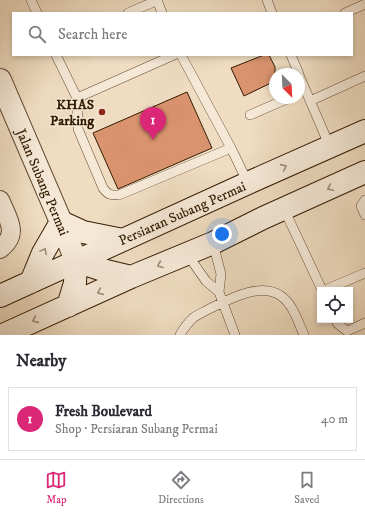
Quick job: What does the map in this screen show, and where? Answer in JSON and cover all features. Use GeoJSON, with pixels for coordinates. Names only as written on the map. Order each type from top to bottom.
{"type":"FeatureCollection","features":[{"type":"Feature","properties":{"kind":"main road","name":"Jalan Subang Permai"},"geometry":{"type":"LineString","coordinates":[[0,80],[61,222],[76,261]]}},
{"type":"Feature","properties":{"kind":"main road","name":"Persiaran Subang Permai"},"geometry":{"type":"LineString","coordinates":[[0,296],[365,131]]}},
{"type":"Feature","properties":{"kind":"main road"},"geometry":{"type":"LineString","coordinates":[[3,335],[132,277],[213,243],[263,218],[365,172]]}},
{"type":"Feature","properties":{"kind":"main road"},"geometry":{"type":"LineString","coordinates":[[31,282],[43,253],[61,222],[83,232],[123,240]]}},
{"type":"Feature","properties":{"kind":"main road"},"geometry":{"type":"LineString","coordinates":[[68,306],[75,283],[76,261],[106,271],[132,277]]}},
{"type":"Feature","properties":{"kind":"street"},"geometry":{"type":"LineString","coordinates":[[0,200],[11,227],[11,236],[5,245],[0,249]]}},
{"type":"Feature","properties":{"kind":"lane"},"geometry":{"type":"LineString","coordinates":[[31,0],[37,12]]}},
{"type":"Feature","properties":{"kind":"lane"},"geometry":{"type":"LineString","coordinates":[[130,12],[157,0],[162,12]]}},
{"type":"Feature","properties":{"kind":"lane"},"geometry":{"type":"LineString","coordinates":[[267,0],[272,12]]}},
{"type":"Feature","properties":{"kind":"lane"},"geometry":{"type":"LineString","coordinates":[[347,12],[365,3],[364,0]]}},
{"type":"Feature","properties":{"kind":"lane"},"geometry":{"type":"LineString","coordinates":[[56,56],[77,98],[78,129],[103,188],[108,194],[119,195],[232,148]]}},
{"type":"Feature","properties":{"kind":"lane"},"geometry":{"type":"LineString","coordinates":[[77,98],[172,56]]}},
{"type":"Feature","properties":{"kind":"lane"},"geometry":{"type":"LineString","coordinates":[[182,56],[232,148],[248,183]]}},
{"type":"Feature","properties":{"kind":"lane"},"geometry":{"type":"LineString","coordinates":[[291,56],[296,68]]}},
{"type":"Feature","properties":{"kind":"lane"},"geometry":{"type":"LineString","coordinates":[[310,101],[365,76]]}},
{"type":"Feature","properties":{"kind":"lane"},"geometry":{"type":"LineString","coordinates":[[305,95],[310,101],[330,147]]}},
{"type":"Feature","properties":{"kind":"lane"},"geometry":{"type":"LineString","coordinates":[[250,115],[275,104]]}},
{"type":"Feature","properties":{"kind":"lane"},"geometry":{"type":"LineString","coordinates":[[365,200],[361,206],[365,215]]}},
{"type":"Feature","properties":{"kind":"lane"},"geometry":{"type":"LineString","coordinates":[[284,209],[322,287]]}},
{"type":"Feature","properties":{"kind":"lane"},"geometry":{"type":"LineString","coordinates":[[213,243],[221,274],[219,292],[235,335]]}},
{"type":"Feature","properties":{"kind":"lane"},"geometry":{"type":"LineString","coordinates":[[187,254],[206,281],[219,292]]}},
{"type":"Feature","properties":{"kind":"lane"},"geometry":{"type":"LineString","coordinates":[[330,287],[365,273]]}},
{"type":"Feature","properties":{"kind":"lane"},"geometry":{"type":"LineString","coordinates":[[180,335],[182,330],[193,318],[222,302],[250,291],[273,292],[281,296],[290,305],[304,335]]}},
{"type":"Feature","properties":{"kind":"lane"},"geometry":{"type":"LineString","coordinates":[[338,323],[346,333],[365,323]]}},
{"type":"Feature","properties":{"kind":"building"},"geometry":{"type":"Polygon","coordinates":[[[261,56],[270,56],[275,68],[269,68],[269,84],[244,96],[231,68],[261,56]]]}},
{"type":"Feature","properties":{"kind":"building"},"geometry":{"type":"Polygon","coordinates":[[[187,92],[212,148],[118,189],[93,133],[187,92]]]}},
{"type":"Feature","properties":{"kind":"place","name":"KHAS Parking"},"geometry":{"type":"Point","coordinates":[102,112]}},
{"type":"Feature","properties":{"kind":"place","name":"Fresh Boulevard"},"geometry":{"type":"Point","coordinates":[153,140]}}]}
